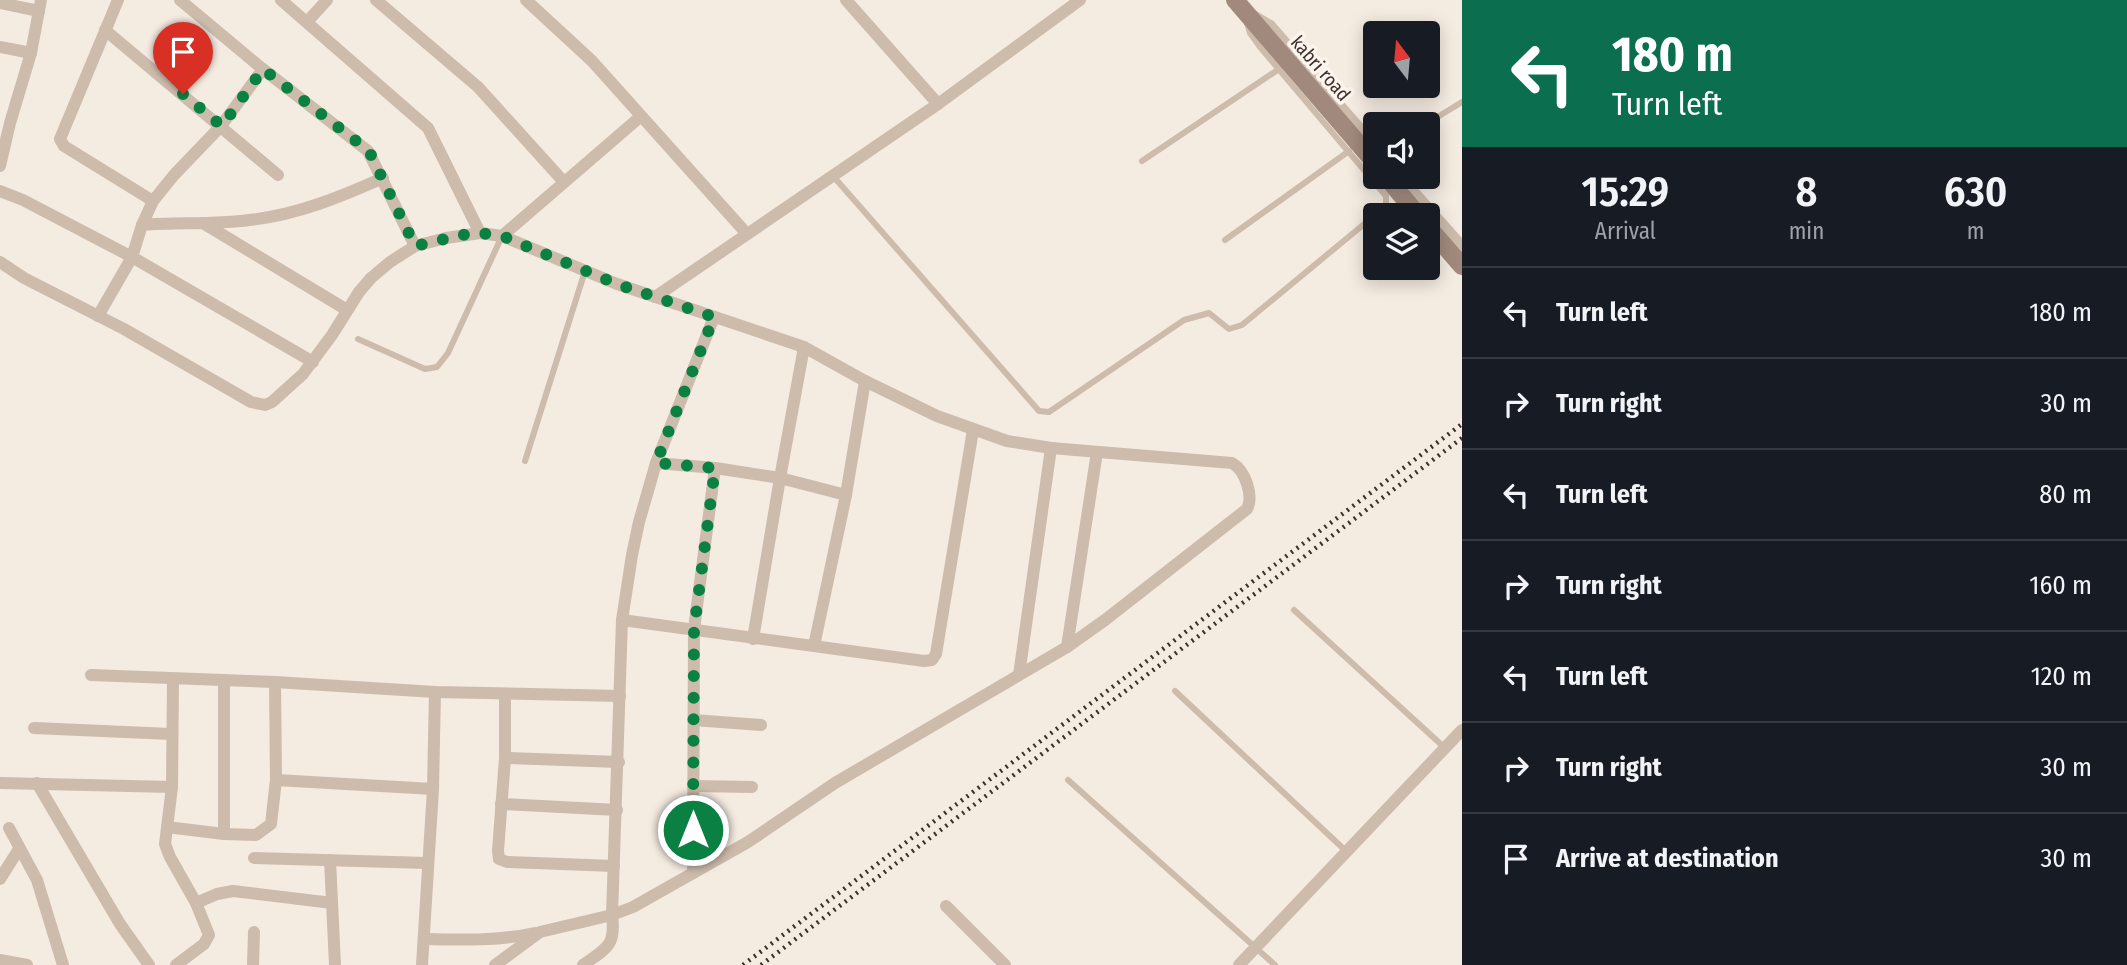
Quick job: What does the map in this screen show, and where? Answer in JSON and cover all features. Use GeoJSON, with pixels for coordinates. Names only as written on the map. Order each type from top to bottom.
{"type":"FeatureCollection","features":[{"type":"Feature","properties":{"kind":"street"},"geometry":{"type":"LineString","coordinates":[[118,0],[60,136],[61,142],[153,201]]}},
{"type":"Feature","properties":{"kind":"street"},"geometry":{"type":"LineString","coordinates":[[180,0],[263,69],[363,145],[373,157],[415,246]]}},
{"type":"Feature","properties":{"kind":"street"},"geometry":{"type":"LineString","coordinates":[[281,0],[428,128],[480,233]]}},
{"type":"Feature","properties":{"kind":"street"},"geometry":{"type":"LineString","coordinates":[[307,22],[327,0]]}},
{"type":"Feature","properties":{"kind":"street"},"geometry":{"type":"LineString","coordinates":[[376,0],[478,87],[563,181]]}},
{"type":"Feature","properties":{"kind":"street"},"geometry":{"type":"LineString","coordinates":[[526,0],[592,61],[747,233]]}},
{"type":"Feature","properties":{"kind":"street"},"geometry":{"type":"LineString","coordinates":[[846,0],[938,104]]}},
{"type":"Feature","properties":{"kind":"street"},"geometry":{"type":"LineString","coordinates":[[655,297],[938,104],[1080,0]]}},
{"type":"Feature","properties":{"kind":"street"},"geometry":{"type":"LineString","coordinates":[[0,4],[40,6],[31,53],[5,122],[0,166]]}},
{"type":"Feature","properties":{"kind":"street"},"geometry":{"type":"LineString","coordinates":[[1239,5],[1270,26],[1363,133]]}},
{"type":"Feature","properties":{"kind":"street","name":"kabri road"},"geometry":{"type":"LineString","coordinates":[[1239,5],[1363,149]]}},
{"type":"Feature","properties":{"kind":"street"},"geometry":{"type":"LineString","coordinates":[[105,30],[278,175]]}},
{"type":"Feature","properties":{"kind":"street"},"geometry":{"type":"LineString","coordinates":[[0,47],[31,53]]}},
{"type":"Feature","properties":{"kind":"street"},"geometry":{"type":"LineString","coordinates":[[98,316],[132,257],[153,201],[174,175],[222,126],[263,69]]}},
{"type":"Feature","properties":{"kind":"street"},"geometry":{"type":"LineString","coordinates":[[502,236],[640,117]]}},
{"type":"Feature","properties":{"kind":"street"},"geometry":{"type":"LineString","coordinates":[[142,225],[252,220],[307,209],[383,178]]}},
{"type":"Feature","properties":{"kind":"street"},"geometry":{"type":"LineString","coordinates":[[1396,189],[1408,203]]}},
{"type":"Feature","properties":{"kind":"street"},"geometry":{"type":"LineString","coordinates":[[1411,189],[1462,247]]}},
{"type":"Feature","properties":{"kind":"street"},"geometry":{"type":"LineString","coordinates":[[0,191],[23,200],[132,257],[313,362]]}},
{"type":"Feature","properties":{"kind":"street"},"geometry":{"type":"LineString","coordinates":[[203,223],[347,310]]}},
{"type":"Feature","properties":{"kind":"street"},"geometry":{"type":"LineString","coordinates":[[0,262],[24,278],[256,404],[265,405],[272,402],[313,362],[371,278],[390,262],[415,246],[446,237],[480,233],[502,236],[655,297],[804,348],[937,416],[1007,441],[1051,448],[1231,463],[1239,468],[1250,501],[1243,513],[1067,647],[835,783],[748,842],[633,907],[612,915],[514,938],[424,939]]}},
{"type":"Feature","properties":{"kind":"street"},"geometry":{"type":"LineString","coordinates":[[1440,241],[1462,266]]}},
{"type":"Feature","properties":{"kind":"street"},"geometry":{"type":"LineString","coordinates":[[583,965],[612,942],[622,620],[639,522],[656,463],[714,317]]}},
{"type":"Feature","properties":{"kind":"street"},"geometry":{"type":"LineString","coordinates":[[753,639],[804,348]]}},
{"type":"Feature","properties":{"kind":"street"},"geometry":{"type":"LineString","coordinates":[[814,646],[846,495],[864,381]]}},
{"type":"Feature","properties":{"kind":"street"},"geometry":{"type":"LineString","coordinates":[[622,620],[924,661],[934,657],[973,430]]}},
{"type":"Feature","properties":{"kind":"street"},"geometry":{"type":"LineString","coordinates":[[1019,675],[1051,448]]}},
{"type":"Feature","properties":{"kind":"street"},"geometry":{"type":"LineString","coordinates":[[1067,647],[1097,452]]}},
{"type":"Feature","properties":{"kind":"street"},"geometry":{"type":"LineString","coordinates":[[656,463],[715,468],[780,478],[846,495]]}},
{"type":"Feature","properties":{"kind":"street"},"geometry":{"type":"LineString","coordinates":[[693,873],[694,629],[715,468]]}},
{"type":"Feature","properties":{"kind":"street"},"geometry":{"type":"LineString","coordinates":[[90,675],[275,682],[435,692],[620,696]]}},
{"type":"Feature","properties":{"kind":"street"},"geometry":{"type":"LineString","coordinates":[[173,679],[172,787],[167,851],[196,903],[209,935],[204,944],[176,965]]}},
{"type":"Feature","properties":{"kind":"street"},"geometry":{"type":"LineString","coordinates":[[224,681],[224,834]]}},
{"type":"Feature","properties":{"kind":"street"},"geometry":{"type":"LineString","coordinates":[[167,827],[257,835],[266,829],[273,818],[276,780],[275,682]]}},
{"type":"Feature","properties":{"kind":"street"},"geometry":{"type":"LineString","coordinates":[[422,965],[433,789],[435,692]]}},
{"type":"Feature","properties":{"kind":"street"},"geometry":{"type":"LineString","coordinates":[[505,694],[505,758],[499,859],[614,866]]}},
{"type":"Feature","properties":{"kind":"street"},"geometry":{"type":"LineString","coordinates":[[693,720],[761,725]]}},
{"type":"Feature","properties":{"kind":"street"},"geometry":{"type":"LineString","coordinates":[[34,728],[171,734]]}},
{"type":"Feature","properties":{"kind":"street"},"geometry":{"type":"LineString","coordinates":[[1239,965],[1462,730]]}},
{"type":"Feature","properties":{"kind":"street"},"geometry":{"type":"LineString","coordinates":[[505,758],[618,762]]}},
{"type":"Feature","properties":{"kind":"street"},"geometry":{"type":"LineString","coordinates":[[276,780],[433,789]]}},
{"type":"Feature","properties":{"kind":"street"},"geometry":{"type":"LineString","coordinates":[[0,783],[172,787]]}},
{"type":"Feature","properties":{"kind":"street"},"geometry":{"type":"LineString","coordinates":[[37,783],[120,924],[149,965]]}},
{"type":"Feature","properties":{"kind":"street"},"geometry":{"type":"LineString","coordinates":[[693,786],[752,788]]}},
{"type":"Feature","properties":{"kind":"street"},"geometry":{"type":"LineString","coordinates":[[501,804],[617,810]]}},
{"type":"Feature","properties":{"kind":"street"},"geometry":{"type":"LineString","coordinates":[[9,828],[43,893],[64,965]]}},
{"type":"Feature","properties":{"kind":"street"},"geometry":{"type":"LineString","coordinates":[[0,879],[19,849]]}},
{"type":"Feature","properties":{"kind":"street"},"geometry":{"type":"LineString","coordinates":[[254,858],[427,863]]}},
{"type":"Feature","properties":{"kind":"street"},"geometry":{"type":"LineString","coordinates":[[331,860],[335,965]]}},
{"type":"Feature","properties":{"kind":"street"},"geometry":{"type":"LineString","coordinates":[[196,903],[233,891],[332,903]]}},
{"type":"Feature","properties":{"kind":"street"},"geometry":{"type":"LineString","coordinates":[[946,906],[1005,965]]}},
{"type":"Feature","properties":{"kind":"street"},"geometry":{"type":"LineString","coordinates":[[253,965],[254,932]]}},
{"type":"Feature","properties":{"kind":"street"},"geometry":{"type":"LineString","coordinates":[[495,965],[540,932]]}},
{"type":"Feature","properties":{"kind":"street"},"geometry":{"type":"LineString","coordinates":[[0,960],[27,965]]}},
{"type":"Feature","properties":{"kind":"lane"},"geometry":{"type":"LineString","coordinates":[[832,175],[1039,411],[1049,412],[1184,320],[1209,313],[1229,329],[1242,325],[1386,206],[1385,196],[1253,39],[1239,5]]}},
{"type":"Feature","properties":{"kind":"lane"},"geometry":{"type":"LineString","coordinates":[[1142,161],[1279,69]]}},
{"type":"Feature","properties":{"kind":"lane"},"geometry":{"type":"LineString","coordinates":[[1440,115],[1462,102]]}},
{"type":"Feature","properties":{"kind":"lane"},"geometry":{"type":"LineString","coordinates":[[1225,240],[1349,151]]}},
{"type":"Feature","properties":{"kind":"lane"},"geometry":{"type":"LineString","coordinates":[[358,339],[425,369],[437,367],[448,352],[502,236]]}},
{"type":"Feature","properties":{"kind":"lane"},"geometry":{"type":"LineString","coordinates":[[525,461],[585,271]]}},
{"type":"Feature","properties":{"kind":"lane"},"geometry":{"type":"LineString","coordinates":[[1294,610],[1445,748]]}},
{"type":"Feature","properties":{"kind":"lane"},"geometry":{"type":"LineString","coordinates":[[1175,691],[1347,852]]}},
{"type":"Feature","properties":{"kind":"lane"},"geometry":{"type":"LineString","coordinates":[[1068,780],[1275,965]]}},
{"type":"Feature","properties":{"kind":"railway"},"geometry":{"type":"LineString","coordinates":[[743,965],[1462,424]]}},
{"type":"Feature","properties":{"kind":"railway"},"geometry":{"type":"LineString","coordinates":[[761,965],[1462,438]]}},
{"type":"Feature","properties":{"kind":"route"},"geometry":{"type":"LineString","coordinates":[[183,94],[222,126],[263,69],[369,151],[415,246],[462,235],[480,233],[502,236],[617,284],[714,317],[656,463],[715,468],[694,629],[693,830]]}}]}
